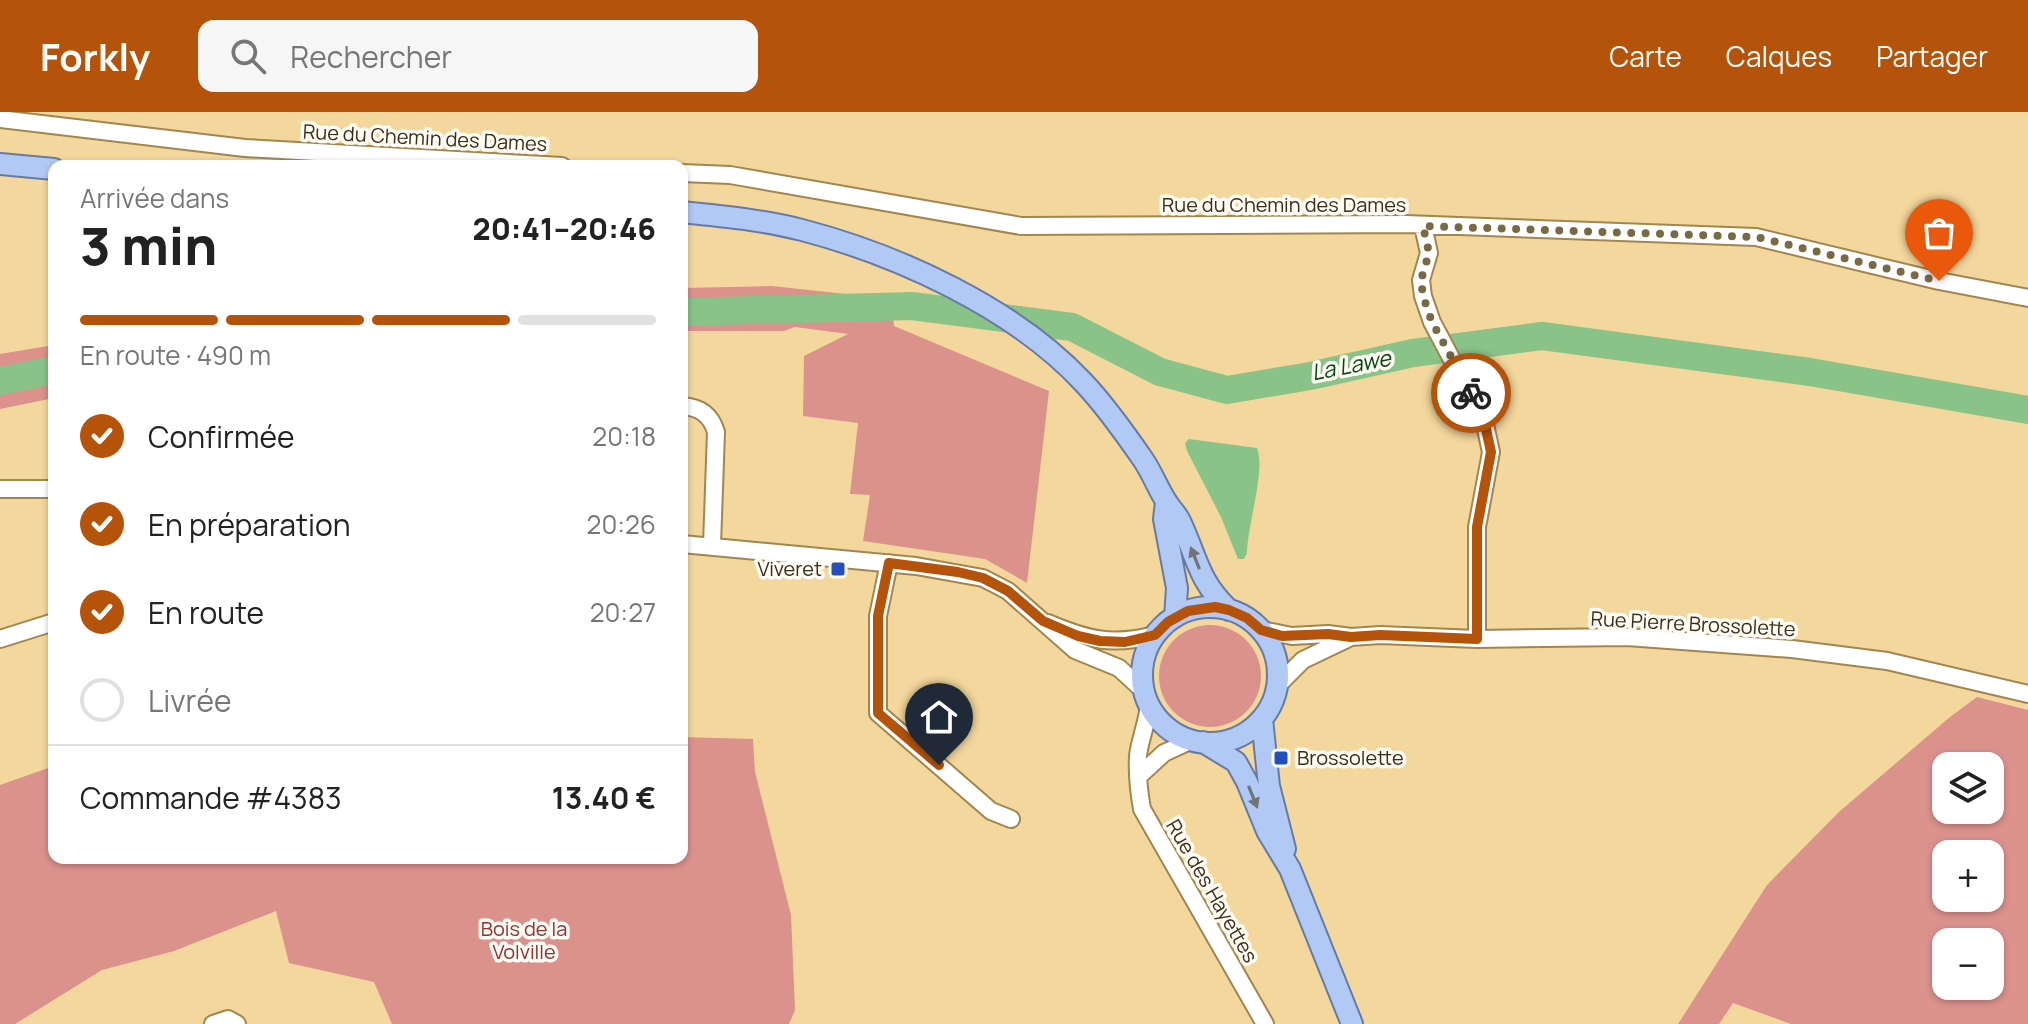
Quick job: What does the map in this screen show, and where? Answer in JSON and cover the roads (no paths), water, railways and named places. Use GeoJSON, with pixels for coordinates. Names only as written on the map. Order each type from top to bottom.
{"type":"FeatureCollection","features":[{"type":"Feature","properties":{"kind":"main road"},"geometry":{"type":"LineString","coordinates":[[0,164],[48,168]]}},
{"type":"Feature","properties":{"kind":"main road"},"geometry":{"type":"LineString","coordinates":[[688,213],[802,230],[922,273],[988,307],[1044,347],[1082,381],[1121,428],[1179,518],[1204,582],[1229,610]]}},
{"type":"Feature","properties":{"kind":"main road"},"geometry":{"type":"LineString","coordinates":[[1166,502],[1164,519],[1177,588],[1175,617]]}},
{"type":"Feature","properties":{"kind":"main road"},"geometry":{"type":"LineString","coordinates":[[1197,741],[1219,742],[1249,730],[1262,719],[1272,704],[1277,686],[1277,662],[1268,640],[1247,618],[1229,610],[1201,608],[1175,617],[1155,635],[1143,668],[1147,697],[1167,727],[1236,762],[1267,831],[1290,869]]}},
{"type":"Feature","properties":{"kind":"main road"},"geometry":{"type":"LineString","coordinates":[[1262,719],[1269,786],[1290,869],[1352,1024]]}},
{"type":"Feature","properties":{"kind":"street","name":"Rue du Chemin des Dames"},"geometry":{"type":"LineString","coordinates":[[0,119],[245,148],[456,160]]}},
{"type":"Feature","properties":{"kind":"street","name":"Rue du Chemin des Dames"},"geometry":{"type":"LineString","coordinates":[[688,173],[730,175],[1021,226],[1337,223],[1756,237],[1939,281],[2028,298]]}},
{"type":"Feature","properties":{"kind":"street"},"geometry":{"type":"LineString","coordinates":[[1423,226],[1429,253],[1421,280],[1423,296],[1432,322],[1484,420],[1491,452],[1477,527],[1477,639]]}},
{"type":"Feature","properties":{"kind":"street"},"geometry":{"type":"LineString","coordinates":[[688,406],[704,412],[713,422],[716,432],[712,545]]}},
{"type":"Feature","properties":{"kind":"street"},"geometry":{"type":"LineString","coordinates":[[0,489],[48,489]]}},
{"type":"Feature","properties":{"kind":"street"},"geometry":{"type":"LineString","coordinates":[[688,544],[889,563],[983,578],[1008,591],[1075,650],[1119,668],[1147,697]]}},
{"type":"Feature","properties":{"kind":"street"},"geometry":{"type":"LineString","coordinates":[[889,563],[878,616],[878,713],[991,811],[1011,819]]}},
{"type":"Feature","properties":{"kind":"street"},"geometry":{"type":"LineString","coordinates":[[1043,621],[1078,636],[1100,641],[1125,642],[1155,635]]}},
{"type":"Feature","properties":{"kind":"street"},"geometry":{"type":"LineString","coordinates":[[0,639],[48,624]]}},
{"type":"Feature","properties":{"kind":"street","name":"Rue Pierre Brossolette"},"geometry":{"type":"LineString","coordinates":[[1261,630],[1282,636],[1328,634],[1477,639],[1627,637],[1792,649],[1887,661],[2028,694]]}},
{"type":"Feature","properties":{"kind":"street","name":"Rue Pierre Brossolette"},"geometry":{"type":"LineString","coordinates":[[1277,686],[1303,660],[1351,637]]}},
{"type":"Feature","properties":{"kind":"street","name":"Rue des Hayettes"},"geometry":{"type":"LineString","coordinates":[[1147,697],[1148,719],[1138,755],[1138,789],[1142,809],[1265,1024]]}},
{"type":"Feature","properties":{"kind":"street"},"geometry":{"type":"LineString","coordinates":[[1140,775],[1164,753],[1197,741]]}},
{"type":"Feature","properties":{"kind":"street"},"geometry":{"type":"LineString","coordinates":[[213,1024],[228,1019],[237,1024]]}},
{"type":"Feature","properties":{"kind":"waterway","name":"La Lawe"},"geometry":{"type":"LineString","coordinates":[[688,312],[912,306],[1072,327],[1160,372],[1227,390],[1310,376],[1413,353],[1542,336],[1810,372],[2028,410]]}},
{"type":"Feature","properties":{"kind":"waterway","name":"La Lawe"},"geometry":{"type":"LineString","coordinates":[[0,381],[48,371]]}},
{"type":"Feature","properties":{"kind":"place","name":"Viveret"},"geometry":{"type":"Point","coordinates":[838,569]}},
{"type":"Feature","properties":{"kind":"place","name":"Brossolette"},"geometry":{"type":"Point","coordinates":[1281,758]}},
{"type":"Feature","properties":{"kind":"park label","name":"Bois de la Volville"},"geometry":{"type":"Point","coordinates":[524,940]}}]}
